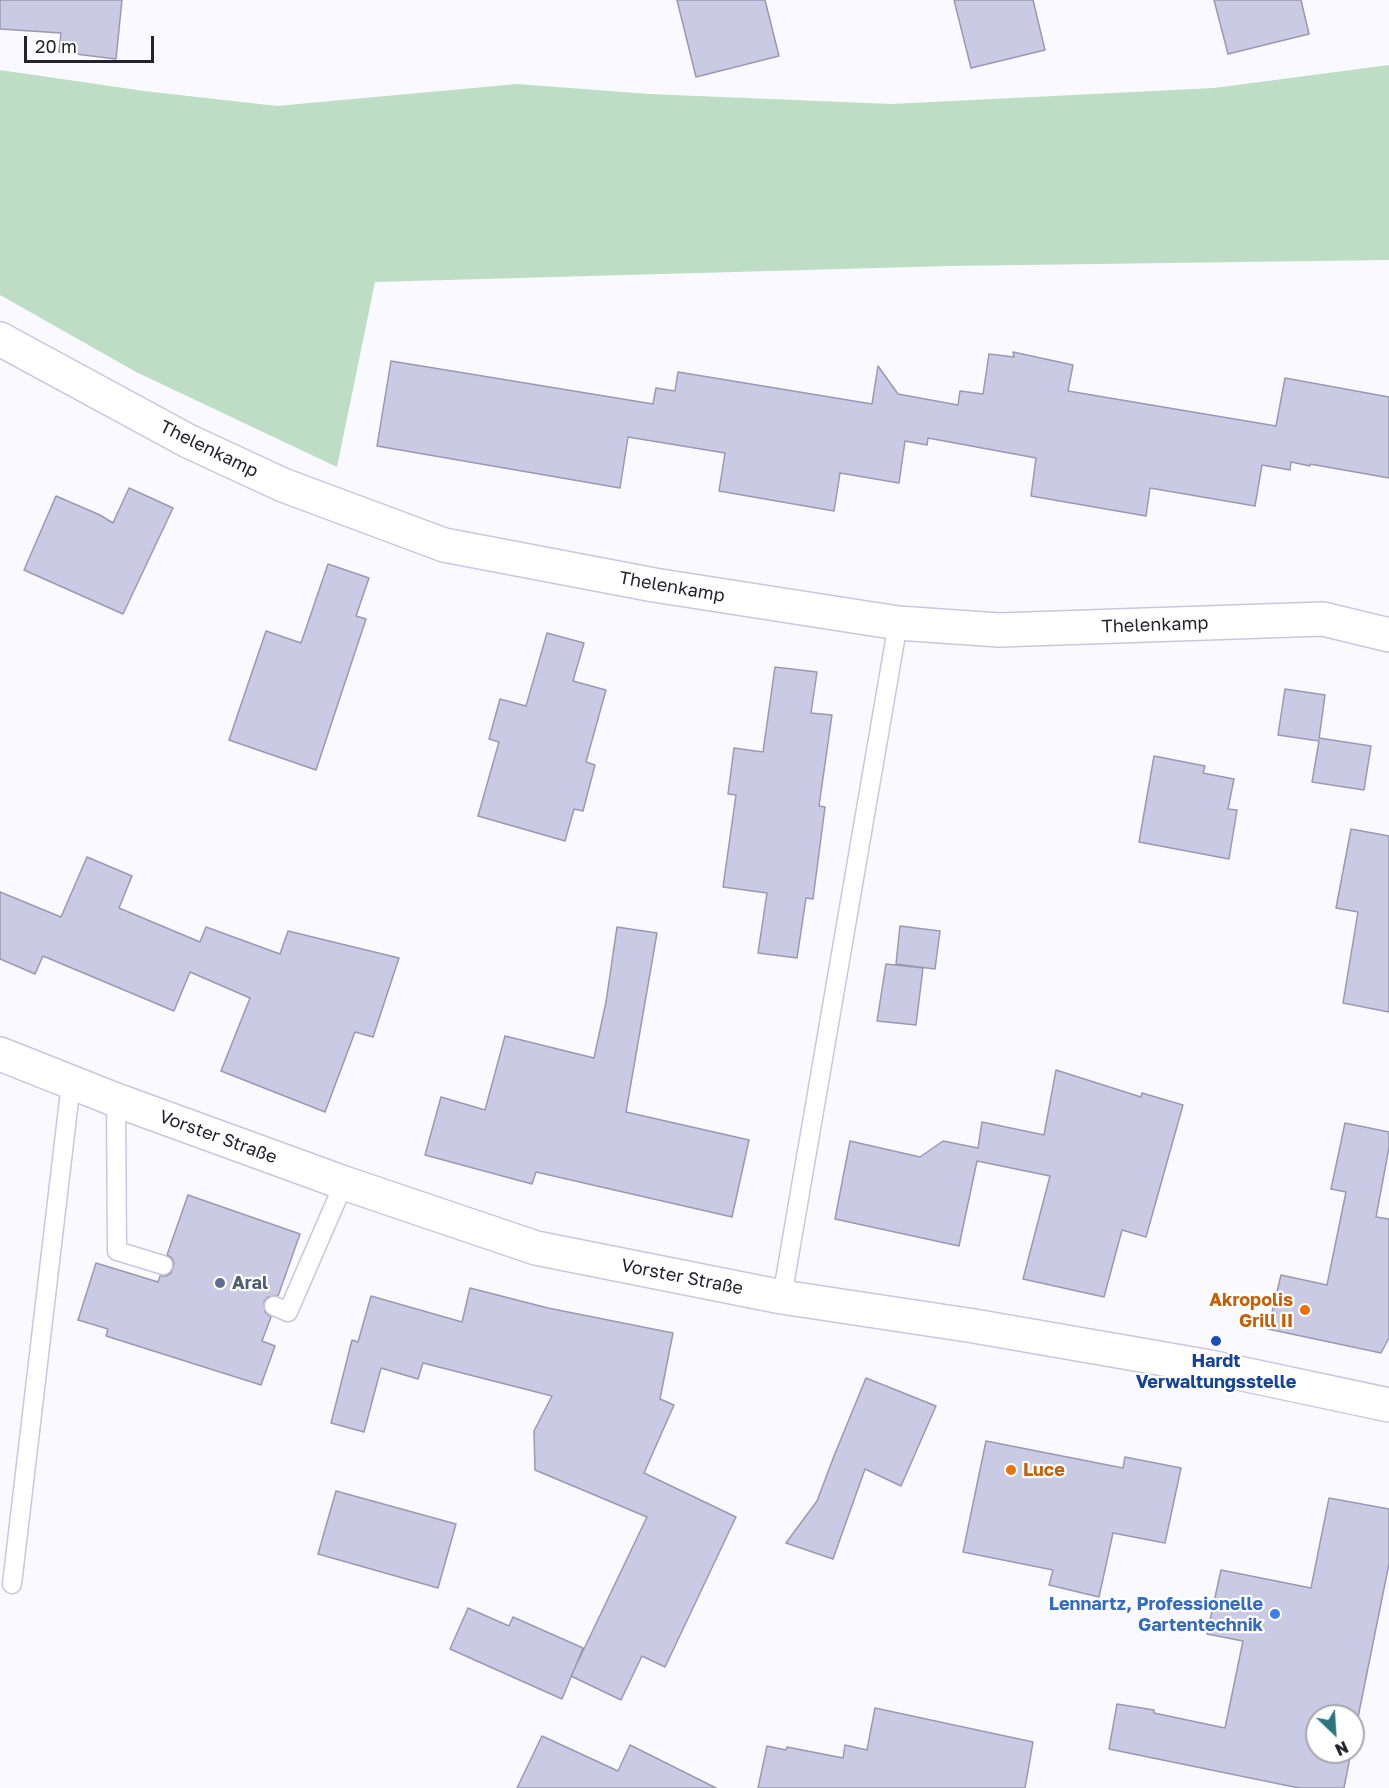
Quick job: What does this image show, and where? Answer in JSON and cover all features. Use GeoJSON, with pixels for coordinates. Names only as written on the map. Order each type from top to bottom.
{"type":"FeatureCollection","features":[{"type":"Feature","properties":{"kind":"main road","name":"Thelenkamp"},"geometry":{"type":"LineString","coordinates":[[0,339],[199,446],[283,485],[444,545],[654,585],[898,623],[999,630],[1323,619],[1389,635]]}},
{"type":"Feature","properties":{"kind":"main road","name":"Vorster Straße"},"geometry":{"type":"LineString","coordinates":[[0,1054],[116,1100],[344,1183],[536,1248],[782,1297],[974,1326],[1210,1367],[1389,1405]]}},
{"type":"Feature","properties":{"kind":"lane"},"geometry":{"type":"LineString","coordinates":[[782,1297],[898,623]]}},
{"type":"Feature","properties":{"kind":"lane"},"geometry":{"type":"LineString","coordinates":[[12,1584],[71,1083]]}},
{"type":"Feature","properties":{"kind":"lane"},"geometry":{"type":"LineString","coordinates":[[116,1100],[117,1251],[164,1265]]}},
{"type":"Feature","properties":{"kind":"lane"},"geometry":{"type":"LineString","coordinates":[[274,1306],[288,1312],[344,1183]]}},
{"type":"Feature","properties":{"kind":"green space"},"geometry":{"type":"Polygon","coordinates":[[[1389,65],[1389,260],[949,266],[375,282],[337,467],[136,372],[0,295],[0,70],[144,91],[277,106],[517,84],[649,94],[892,104],[1214,88],[1389,65]]]}},
{"type":"Feature","properties":{"kind":"building"},"geometry":{"type":"Polygon","coordinates":[[[0,0],[122,0],[116,59],[59,52],[61,33],[0,29],[0,0]]]}},
{"type":"Feature","properties":{"kind":"building"},"geometry":{"type":"Polygon","coordinates":[[[677,0],[765,0],[779,56],[696,77],[677,0]]]}},
{"type":"Feature","properties":{"kind":"building"},"geometry":{"type":"Polygon","coordinates":[[[954,0],[1033,0],[1045,50],[971,68],[954,0]]]}},
{"type":"Feature","properties":{"kind":"building"},"geometry":{"type":"Polygon","coordinates":[[[1214,0],[1301,0],[1309,34],[1228,54],[1214,0]]]}},
{"type":"Feature","properties":{"kind":"building"},"geometry":{"type":"Polygon","coordinates":[[[1013,352],[1073,365],[1068,391],[1276,426],[1285,378],[1389,397],[1389,478],[1291,462],[1290,470],[1262,465],[1255,506],[1150,488],[1146,516],[1031,496],[1036,458],[928,438],[927,445],[905,441],[899,483],[840,473],[834,511],[719,491],[725,453],[628,437],[620,488],[377,446],[391,361],[653,404],[656,388],[675,391],[678,372],[872,404],[878,366],[898,394],[958,405],[960,391],[983,394],[989,354],[1014,357],[1013,352]]]}},
{"type":"Feature","properties":{"kind":"building"},"geometry":{"type":"Polygon","coordinates":[[[129,488],[173,508],[123,614],[24,570],[56,496],[113,523],[129,488]]]}},
{"type":"Feature","properties":{"kind":"building"},"geometry":{"type":"Polygon","coordinates":[[[328,564],[369,578],[356,616],[366,619],[316,770],[229,740],[266,631],[301,643],[328,564]]]}},
{"type":"Feature","properties":{"kind":"building"},"geometry":{"type":"Polygon","coordinates":[[[547,633],[584,643],[573,681],[606,690],[586,762],[595,765],[583,811],[574,809],[565,841],[478,816],[499,742],[489,739],[500,699],[526,706],[547,633]]]}},
{"type":"Feature","properties":{"kind":"building"},"geometry":{"type":"Polygon","coordinates":[[[775,667],[817,672],[811,713],[832,715],[819,806],[825,807],[813,899],[806,898],[797,958],[758,953],[767,893],[723,887],[736,795],[728,794],[734,748],[763,752],[775,667]]]}},
{"type":"Feature","properties":{"kind":"building"},"geometry":{"type":"Polygon","coordinates":[[[1285,689],[1325,695],[1319,738],[1371,746],[1364,790],[1312,782],[1319,741],[1278,735],[1285,689]]]}},
{"type":"Feature","properties":{"kind":"building"},"geometry":{"type":"Polygon","coordinates":[[[1154,756],[1205,766],[1203,773],[1234,779],[1228,809],[1237,810],[1229,859],[1139,842],[1154,756]]]}},
{"type":"Feature","properties":{"kind":"building"},"geometry":{"type":"Polygon","coordinates":[[[1351,829],[1389,836],[1389,1012],[1343,1003],[1358,912],[1336,908],[1351,829]]]}},
{"type":"Feature","properties":{"kind":"building"},"geometry":{"type":"Polygon","coordinates":[[[87,857],[132,876],[119,908],[200,942],[206,927],[280,954],[288,931],[399,958],[373,1037],[355,1032],[325,1112],[221,1071],[250,998],[190,972],[174,1011],[43,956],[35,974],[0,959],[0,892],[61,917],[87,857]]]}},
{"type":"Feature","properties":{"kind":"building"},"geometry":{"type":"Polygon","coordinates":[[[900,926],[940,931],[935,969],[896,964],[900,926]]]}},
{"type":"Feature","properties":{"kind":"building"},"geometry":{"type":"Polygon","coordinates":[[[617,927],[657,933],[626,1112],[749,1140],[732,1217],[536,1172],[532,1184],[425,1155],[441,1097],[485,1110],[505,1036],[594,1058],[606,1002],[617,927]]]}},
{"type":"Feature","properties":{"kind":"building"},"geometry":{"type":"Polygon","coordinates":[[[886,964],[923,968],[916,1025],[877,1021],[886,964]]]}},
{"type":"Feature","properties":{"kind":"building"},"geometry":{"type":"Polygon","coordinates":[[[1056,1070],[1141,1097],[1142,1093],[1183,1105],[1146,1237],[1122,1230],[1104,1297],[1023,1279],[1050,1176],[977,1161],[959,1246],[835,1219],[850,1141],[920,1157],[943,1141],[978,1148],[982,1122],[1044,1135],[1056,1070]]]}},
{"type":"Feature","properties":{"kind":"building"},"geometry":{"type":"Polygon","coordinates":[[[1345,1123],[1389,1132],[1389,1148],[1376,1217],[1389,1219],[1389,1338],[1381,1353],[1268,1329],[1281,1275],[1327,1285],[1346,1192],[1331,1189],[1345,1123]]]}},
{"type":"Feature","properties":{"kind":"building"},"geometry":{"type":"Polygon","coordinates":[[[188,1195],[300,1234],[278,1296],[268,1297],[264,1302],[265,1312],[271,1317],[262,1341],[275,1346],[261,1385],[106,1336],[108,1329],[78,1320],[96,1263],[158,1282],[160,1276],[171,1273],[174,1263],[167,1255],[188,1195]]]}},
{"type":"Feature","properties":{"kind":"building"},"geometry":{"type":"Polygon","coordinates":[[[470,1288],[548,1308],[673,1333],[660,1399],[674,1405],[644,1473],[736,1517],[665,1667],[642,1656],[621,1700],[571,1676],[647,1517],[535,1470],[534,1431],[552,1396],[423,1363],[418,1379],[381,1368],[364,1432],[331,1423],[352,1340],[358,1342],[371,1296],[462,1322],[470,1288]]]}},
{"type":"Feature","properties":{"kind":"building"},"geometry":{"type":"Polygon","coordinates":[[[866,1378],[936,1406],[901,1486],[865,1469],[833,1559],[786,1543],[817,1501],[866,1378]]]}},
{"type":"Feature","properties":{"kind":"building"},"geometry":{"type":"Polygon","coordinates":[[[986,1441],[1123,1468],[1125,1457],[1181,1468],[1165,1543],[1113,1533],[1099,1597],[1049,1585],[1053,1570],[963,1552],[986,1441]]]}},
{"type":"Feature","properties":{"kind":"building"},"geometry":{"type":"Polygon","coordinates":[[[336,1491],[456,1524],[438,1588],[318,1554],[336,1491]]]}},
{"type":"Feature","properties":{"kind":"building"},"geometry":{"type":"Polygon","coordinates":[[[1329,1498],[1389,1509],[1389,1564],[1361,1704],[1305,1704],[1305,1764],[1349,1764],[1344,1788],[1299,1788],[1109,1749],[1117,1704],[1154,1710],[1154,1713],[1225,1728],[1243,1641],[1207,1634],[1221,1570],[1311,1588],[1329,1498]]]}},
{"type":"Feature","properties":{"kind":"building"},"geometry":{"type":"Polygon","coordinates":[[[468,1608],[509,1626],[513,1617],[583,1648],[562,1699],[450,1649],[468,1608]]]}},
{"type":"Feature","properties":{"kind":"building"},"geometry":{"type":"Polygon","coordinates":[[[875,1708],[1033,1742],[1025,1788],[758,1788],[767,1746],[786,1750],[787,1747],[843,1758],[845,1745],[867,1750],[875,1708]]]}},
{"type":"Feature","properties":{"kind":"building"},"geometry":{"type":"Polygon","coordinates":[[[542,1736],[618,1771],[630,1745],[716,1788],[517,1788],[542,1736]]]}},
{"type":"Feature","properties":{"kind":"place","name":"Aral"},"geometry":{"type":"Point","coordinates":[220,1283]}},
{"type":"Feature","properties":{"kind":"place","name":"Akropolis Grill II"},"geometry":{"type":"Point","coordinates":[1305,1310]}},
{"type":"Feature","properties":{"kind":"place","name":"Hardt Verwaltungsstelle"},"geometry":{"type":"Point","coordinates":[1216,1341]}},
{"type":"Feature","properties":{"kind":"place","name":"Luce"},"geometry":{"type":"Point","coordinates":[1011,1470]}},
{"type":"Feature","properties":{"kind":"place","name":"Lennartz, Professionelle Gartentechnik"},"geometry":{"type":"Point","coordinates":[1275,1614]}}]}
